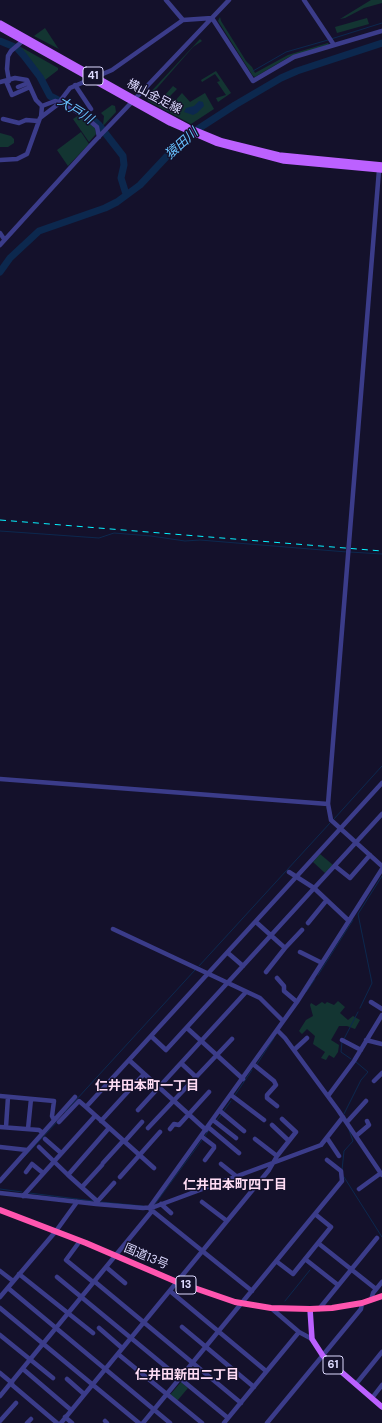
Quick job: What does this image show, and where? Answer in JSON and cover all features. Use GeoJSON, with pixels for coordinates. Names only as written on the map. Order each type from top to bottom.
{"type":"FeatureCollection","features":[{"type":"Feature","properties":{"kind":"highway","name":"国道13号"},"geometry":{"type":"LineString","coordinates":[[0,1210],[56,1231],[177,1282],[215,1296],[242,1303],[271,1308],[319,1309],[362,1302],[382,1296]]}},
{"type":"Feature","properties":{"kind":"main road","name":"横山金足線"},"geometry":{"type":"LineString","coordinates":[[0,23],[89,79],[199,134],[239,146],[280,155],[381,168]]}},
{"type":"Feature","properties":{"kind":"main road","name":"横山金足線"},"geometry":{"type":"LineString","coordinates":[[0,28],[96,77],[133,101]]}},
{"type":"Feature","properties":{"kind":"main road","name":"61"},"geometry":{"type":"LineString","coordinates":[[310,1309],[312,1339],[323,1356],[382,1407]]}},
{"type":"Feature","properties":{"kind":"street"},"geometry":{"type":"LineString","coordinates":[[166,0],[183,20]]}},
{"type":"Feature","properties":{"kind":"street"},"geometry":{"type":"LineString","coordinates":[[0,245],[102,134],[229,0]]}},
{"type":"Feature","properties":{"kind":"street"},"geometry":{"type":"LineString","coordinates":[[304,0],[334,45]]}},
{"type":"Feature","properties":{"kind":"street"},"geometry":{"type":"LineString","coordinates":[[3,119],[19,123],[26,120],[40,119],[60,100],[66,91],[89,79],[112,70],[183,20],[212,18]]}},
{"type":"Feature","properties":{"kind":"street"},"geometry":{"type":"LineString","coordinates":[[212,18],[253,81],[294,57],[382,31]]}},
{"type":"Feature","properties":{"kind":"street"},"geometry":{"type":"LineString","coordinates":[[25,40],[15,47],[8,56],[8,81],[12,95],[29,85]]}},
{"type":"Feature","properties":{"kind":"street"},"geometry":{"type":"LineString","coordinates":[[0,82],[20,78],[26,80],[36,100],[42,106]]}},
{"type":"Feature","properties":{"kind":"street"},"geometry":{"type":"LineString","coordinates":[[18,87],[29,85]]}},
{"type":"Feature","properties":{"kind":"street"},"geometry":{"type":"LineString","coordinates":[[76,85],[91,109]]}},
{"type":"Feature","properties":{"kind":"street"},"geometry":{"type":"LineString","coordinates":[[42,106],[60,100],[91,122],[102,134]]}},
{"type":"Feature","properties":{"kind":"street"},"geometry":{"type":"LineString","coordinates":[[0,160],[17,159],[27,154],[40,119],[42,106]]}},
{"type":"Feature","properties":{"kind":"street"},"geometry":{"type":"LineString","coordinates":[[0,1395],[44,1344],[150,1210],[297,1002],[382,868],[370,855],[332,821],[328,804],[381,168]]}},
{"type":"Feature","properties":{"kind":"street"},"geometry":{"type":"LineString","coordinates":[[0,233],[4,239]]}},
{"type":"Feature","properties":{"kind":"street"},"geometry":{"type":"LineString","coordinates":[[0,779],[328,804]]}},
{"type":"Feature","properties":{"kind":"street"},"geometry":{"type":"LineString","coordinates":[[86,1107],[382,783]]}},
{"type":"Feature","properties":{"kind":"street"},"geometry":{"type":"LineString","coordinates":[[151,1036],[166,1050],[382,814]]}},
{"type":"Feature","properties":{"kind":"street"},"geometry":{"type":"LineString","coordinates":[[335,866],[350,878],[370,855]]}},
{"type":"Feature","properties":{"kind":"street"},"geometry":{"type":"LineString","coordinates":[[289,872],[314,888],[348,921]]}},
{"type":"Feature","properties":{"kind":"street"},"geometry":{"type":"LineString","coordinates":[[308,923],[326,901]]}},
{"type":"Feature","properties":{"kind":"street"},"geometry":{"type":"LineString","coordinates":[[256,922],[285,948]]}},
{"type":"Feature","properties":{"kind":"street"},"geometry":{"type":"LineString","coordinates":[[113,929],[246,992],[266,1003],[283,1021]]}},
{"type":"Feature","properties":{"kind":"street"},"geometry":{"type":"LineString","coordinates":[[266,972],[302,930]]}},
{"type":"Feature","properties":{"kind":"street"},"geometry":{"type":"LineString","coordinates":[[228,952],[243,966]]}},
{"type":"Feature","properties":{"kind":"street"},"geometry":{"type":"LineString","coordinates":[[300,952],[322,963]]}},
{"type":"Feature","properties":{"kind":"street"},"geometry":{"type":"LineString","coordinates":[[277,978],[284,986],[284,991],[297,1002]]}},
{"type":"Feature","properties":{"kind":"street"},"geometry":{"type":"LineString","coordinates":[[138,1110],[182,1064],[246,992]]}},
{"type":"Feature","properties":{"kind":"street"},"geometry":{"type":"LineString","coordinates":[[371,1002],[382,1009]]}},
{"type":"Feature","properties":{"kind":"street"},"geometry":{"type":"LineString","coordinates":[[328,1096],[335,1088],[382,1015]]}},
{"type":"Feature","properties":{"kind":"street"},"geometry":{"type":"LineString","coordinates":[[187,1028],[243,1079]]}},
{"type":"Feature","properties":{"kind":"street"},"geometry":{"type":"LineString","coordinates":[[277,1030],[294,1050],[347,1122],[381,1174],[359,1189]]}},
{"type":"Feature","properties":{"kind":"street"},"geometry":{"type":"LineString","coordinates":[[294,1050],[307,1038]]}},
{"type":"Feature","properties":{"kind":"street"},"geometry":{"type":"LineString","coordinates":[[148,1128],[232,1039]]}},
{"type":"Feature","properties":{"kind":"street"},"geometry":{"type":"LineString","coordinates":[[366,1040],[382,1044]]}},
{"type":"Feature","properties":{"kind":"street"},"geometry":{"type":"LineString","coordinates":[[343,1041],[360,1050]]}},
{"type":"Feature","properties":{"kind":"street"},"geometry":{"type":"LineString","coordinates":[[129,1060],[188,1114],[239,1153]]}},
{"type":"Feature","properties":{"kind":"street"},"geometry":{"type":"LineString","coordinates":[[182,1064],[196,1077]]}},
{"type":"Feature","properties":{"kind":"street"},"geometry":{"type":"LineString","coordinates":[[254,1064],[274,1081],[276,1085],[267,1095],[267,1098],[277,1106]]}},
{"type":"Feature","properties":{"kind":"street"},"geometry":{"type":"LineString","coordinates":[[374,1081],[382,1073]]}},
{"type":"Feature","properties":{"kind":"street"},"geometry":{"type":"LineString","coordinates":[[101,1121],[144,1074]]}},
{"type":"Feature","properties":{"kind":"street"},"geometry":{"type":"LineString","coordinates":[[170,1129],[174,1124],[179,1125],[209,1092]]}},
{"type":"Feature","properties":{"kind":"street"},"geometry":{"type":"LineString","coordinates":[[231,1095],[264,1120]]}},
{"type":"Feature","properties":{"kind":"street"},"geometry":{"type":"LineString","coordinates":[[0,1096],[54,1101],[52,1116],[57,1121]]}},
{"type":"Feature","properties":{"kind":"street"},"geometry":{"type":"LineString","coordinates":[[6,1128],[8,1097]]}},
{"type":"Feature","properties":{"kind":"street"},"geometry":{"type":"LineString","coordinates":[[57,1121],[75,1097]]}},
{"type":"Feature","properties":{"kind":"street"},"geometry":{"type":"LineString","coordinates":[[28,1129],[31,1099]]}},
{"type":"Feature","properties":{"kind":"street"},"geometry":{"type":"LineString","coordinates":[[0,1181],[43,1133],[79,1101],[154,1168]]}},
{"type":"Feature","properties":{"kind":"street"},"geometry":{"type":"LineString","coordinates":[[347,1122],[366,1101]]}},
{"type":"Feature","properties":{"kind":"street"},"geometry":{"type":"LineString","coordinates":[[220,1110],[244,1131]]}},
{"type":"Feature","properties":{"kind":"street"},"geometry":{"type":"LineString","coordinates":[[23,1196],[95,1116]]}},
{"type":"Feature","properties":{"kind":"street"},"geometry":{"type":"LineString","coordinates":[[150,1210],[161,1204],[322,1145],[343,1117]]}},
{"type":"Feature","properties":{"kind":"street"},"geometry":{"type":"LineString","coordinates":[[61,1423],[227,1221],[296,1132],[282,1119]]}},
{"type":"Feature","properties":{"kind":"street"},"geometry":{"type":"LineString","coordinates":[[213,1120],[236,1138]]}},
{"type":"Feature","properties":{"kind":"street"},"geometry":{"type":"LineString","coordinates":[[356,1136],[369,1125],[367,1121]]}},
{"type":"Feature","properties":{"kind":"street"},"geometry":{"type":"LineString","coordinates":[[82,1187],[142,1122]]}},
{"type":"Feature","properties":{"kind":"street"},"geometry":{"type":"LineString","coordinates":[[272,1125],[289,1141]]}},
{"type":"Feature","properties":{"kind":"street"},"geometry":{"type":"LineString","coordinates":[[0,1127],[40,1130],[43,1133]]}},
{"type":"Feature","properties":{"kind":"street"},"geometry":{"type":"LineString","coordinates":[[68,1175],[109,1128]]}},
{"type":"Feature","properties":{"kind":"street"},"geometry":{"type":"LineString","coordinates":[[120,1177],[160,1132]]}},
{"type":"Feature","properties":{"kind":"street"},"geometry":{"type":"LineString","coordinates":[[201,1136],[214,1146],[205,1160]]}},
{"type":"Feature","properties":{"kind":"street"},"geometry":{"type":"LineString","coordinates":[[327,1138],[339,1156]]}},
{"type":"Feature","properties":{"kind":"street"},"geometry":{"type":"LineString","coordinates":[[45,1139],[61,1154]]}},
{"type":"Feature","properties":{"kind":"street"},"geometry":{"type":"LineString","coordinates":[[255,1139],[277,1156]]}},
{"type":"Feature","properties":{"kind":"street"},"geometry":{"type":"LineString","coordinates":[[0,1147],[28,1150]]}},
{"type":"Feature","properties":{"kind":"street"},"geometry":{"type":"LineString","coordinates":[[39,1148],[82,1187],[96,1202]]}},
{"type":"Feature","properties":{"kind":"street"},"geometry":{"type":"LineString","coordinates":[[144,1423],[342,1181],[341,1171],[327,1160]]}},
{"type":"Feature","properties":{"kind":"street"},"geometry":{"type":"LineString","coordinates":[[26,1172],[32,1164],[43,1173]]}},
{"type":"Feature","properties":{"kind":"street"},"geometry":{"type":"LineString","coordinates":[[221,1164],[236,1176]]}},
{"type":"Feature","properties":{"kind":"street"},"geometry":{"type":"LineString","coordinates":[[96,1202],[114,1182]]}},
{"type":"Feature","properties":{"kind":"street"},"geometry":{"type":"LineString","coordinates":[[0,1193],[77,1202],[96,1202],[150,1210],[252,1291]]}},
{"type":"Feature","properties":{"kind":"street"},"geometry":{"type":"LineString","coordinates":[[0,1296],[56,1231],[77,1202]]}},
{"type":"Feature","properties":{"kind":"street"},"geometry":{"type":"LineString","coordinates":[[202,1202],[227,1221]]}},
{"type":"Feature","properties":{"kind":"street"},"geometry":{"type":"LineString","coordinates":[[161,1204],[171,1213]]}},
{"type":"Feature","properties":{"kind":"street"},"geometry":{"type":"LineString","coordinates":[[276,1261],[293,1274],[306,1259],[331,1227],[315,1214]]}},
{"type":"Feature","properties":{"kind":"street"},"geometry":{"type":"LineString","coordinates":[[319,1309],[377,1238]]}},
{"type":"Feature","properties":{"kind":"street"},"geometry":{"type":"LineString","coordinates":[[80,1241],[66,1260],[144,1322],[241,1403]]}},
{"type":"Feature","properties":{"kind":"street"},"geometry":{"type":"LineString","coordinates":[[318,1243],[376,1289]]}},
{"type":"Feature","properties":{"kind":"street"},"geometry":{"type":"LineString","coordinates":[[306,1259],[338,1285]]}},
{"type":"Feature","properties":{"kind":"street"},"geometry":{"type":"LineString","coordinates":[[106,1267],[125,1283]]}},
{"type":"Feature","properties":{"kind":"street"},"geometry":{"type":"LineString","coordinates":[[0,1271],[13,1281]]}},
{"type":"Feature","properties":{"kind":"street"},"geometry":{"type":"LineString","coordinates":[[19,1274],[93,1333]]}},
{"type":"Feature","properties":{"kind":"street"},"geometry":{"type":"LineString","coordinates":[[58,1277],[228,1418]]}},
{"type":"Feature","properties":{"kind":"street"},"geometry":{"type":"LineString","coordinates":[[371,1300],[376,1289],[382,1282]]}},
{"type":"Feature","properties":{"kind":"street"},"geometry":{"type":"LineString","coordinates":[[8,1288],[170,1423]]}},
{"type":"Feature","properties":{"kind":"street"},"geometry":{"type":"LineString","coordinates":[[170,1291],[266,1371]]}},
{"type":"Feature","properties":{"kind":"street"},"geometry":{"type":"LineString","coordinates":[[267,1423],[361,1309],[362,1302]]}},
{"type":"Feature","properties":{"kind":"street"},"geometry":{"type":"LineString","coordinates":[[0,1308],[139,1423]]}},
{"type":"Feature","properties":{"kind":"street"},"geometry":{"type":"LineString","coordinates":[[271,1308],[299,1332],[312,1339]]}},
{"type":"Feature","properties":{"kind":"street"},"geometry":{"type":"LineString","coordinates":[[182,1327],[254,1387]]}},
{"type":"Feature","properties":{"kind":"street"},"geometry":{"type":"LineString","coordinates":[[99,1328],[122,1348]]}},
{"type":"Feature","properties":{"kind":"street"},"geometry":{"type":"LineString","coordinates":[[224,1423],[299,1332]]}},
{"type":"Feature","properties":{"kind":"street"},"geometry":{"type":"LineString","coordinates":[[0,1335],[53,1378]]}},
{"type":"Feature","properties":{"kind":"street"},"geometry":{"type":"LineString","coordinates":[[356,1384],[382,1352]]}},
{"type":"Feature","properties":{"kind":"street"},"geometry":{"type":"LineString","coordinates":[[118,1354],[202,1423]]}},
{"type":"Feature","properties":{"kind":"street"},"geometry":{"type":"LineString","coordinates":[[23,1369],[72,1410]]}},
{"type":"Feature","properties":{"kind":"street"},"geometry":{"type":"LineString","coordinates":[[0,1373],[58,1423]]}},
{"type":"Feature","properties":{"kind":"street"},"geometry":{"type":"LineString","coordinates":[[67,1379],[84,1394]]}},
{"type":"Feature","properties":{"kind":"street"},"geometry":{"type":"LineString","coordinates":[[372,1398],[382,1385]]}},
{"type":"Feature","properties":{"kind":"street"},"geometry":{"type":"LineString","coordinates":[[0,1421],[16,1403]]}},
{"type":"Feature","properties":{"kind":"street"},"geometry":{"type":"LineString","coordinates":[[65,1418],[72,1423]]}},
{"type":"Feature","properties":{"kind":"green space"},"geometry":{"type":"Polygon","coordinates":[[[371,0],[382,0],[382,3],[364,8],[340,19],[371,0]]]}},
{"type":"Feature","properties":{"kind":"green space"},"geometry":{"type":"Polygon","coordinates":[[[220,17],[246,61],[255,73],[288,55],[328,43],[329,45],[289,57],[255,77],[218,21],[220,17]]]}},
{"type":"Feature","properties":{"kind":"green space"},"geometry":{"type":"Polygon","coordinates":[[[367,18],[369,24],[337,33],[335,27],[367,18]]]}},
{"type":"Feature","properties":{"kind":"green space"},"geometry":{"type":"Polygon","coordinates":[[[45,28],[58,48],[59,49],[34,36],[45,28]]]}},
{"type":"Feature","properties":{"kind":"green space"},"geometry":{"type":"Polygon","coordinates":[[[200,39],[202,41],[193,47],[151,95],[170,109],[175,104],[165,95],[173,86],[177,89],[170,96],[175,101],[182,93],[190,102],[205,93],[214,109],[191,124],[148,101],[146,97],[200,39]]]}},
{"type":"Feature","properties":{"kind":"green space"},"geometry":{"type":"Polygon","coordinates":[[[19,46],[58,68],[58,70],[45,80],[19,46]]]}},
{"type":"Feature","properties":{"kind":"green space"},"geometry":{"type":"Polygon","coordinates":[[[216,71],[231,93],[218,102],[216,98],[226,95],[217,82],[220,81],[215,74],[202,82],[201,80],[216,71]]]}},
{"type":"Feature","properties":{"kind":"green space"},"geometry":{"type":"Polygon","coordinates":[[[112,105],[115,106],[116,112],[103,126],[104,116],[101,113],[112,105]]]}},
{"type":"Feature","properties":{"kind":"green space"},"geometry":{"type":"Polygon","coordinates":[[[79,115],[95,128],[96,134],[89,142],[73,119],[79,115]]]}},
{"type":"Feature","properties":{"kind":"green space"},"geometry":{"type":"Polygon","coordinates":[[[81,132],[89,144],[68,166],[57,150],[81,132]]]}},
{"type":"Feature","properties":{"kind":"green space"},"geometry":{"type":"Polygon","coordinates":[[[0,133],[11,136],[14,139],[14,143],[8,147],[0,147],[0,133]]]}},
{"type":"Feature","properties":{"kind":"green space"},"geometry":{"type":"Polygon","coordinates":[[[320,854],[333,865],[325,873],[313,862],[320,854]]]}},
{"type":"Feature","properties":{"kind":"green space"},"geometry":{"type":"Polygon","coordinates":[[[338,1001],[345,1007],[340,1013],[348,1020],[353,1016],[360,1020],[355,1029],[347,1026],[339,1026],[331,1040],[339,1045],[338,1052],[334,1058],[329,1055],[326,1060],[321,1058],[325,1052],[313,1044],[315,1036],[307,1029],[302,1034],[299,1031],[306,1020],[313,1016],[310,1005],[311,1003],[316,1006],[322,1002],[325,1004],[327,1002],[334,1005],[338,1001]]]}},
{"type":"Feature","properties":{"kind":"green space"},"geometry":{"type":"Polygon","coordinates":[[[181,1382],[188,1388],[177,1401],[170,1395],[181,1382]]]}},
{"type":"Feature","properties":{"kind":"water"},"geometry":{"type":"Polygon","coordinates":[[[199,101],[203,102],[204,106],[197,113],[193,115],[184,112],[186,108],[194,106],[199,101]]]}},
{"type":"Feature","properties":{"kind":"waterway"},"geometry":{"type":"LineString","coordinates":[[331,39],[382,23]]}},
{"type":"Feature","properties":{"kind":"waterway"},"geometry":{"type":"LineString","coordinates":[[253,71],[286,52],[328,40]]}},
{"type":"Feature","properties":{"kind":"waterway","name":"大戸川"},"geometry":{"type":"LineString","coordinates":[[0,41],[17,48],[40,77],[50,96],[76,109],[99,125],[123,156],[124,165],[121,178],[126,194]]}},
{"type":"Feature","properties":{"kind":"waterway","name":"猿田川"},"geometry":{"type":"LineString","coordinates":[[0,272],[10,258],[39,231],[105,208],[117,202],[140,185],[184,138],[235,105],[281,78],[297,71],[382,43]]}},
{"type":"Feature","properties":{"kind":"waterway"},"geometry":{"type":"LineString","coordinates":[[0,531],[99,538],[114,533],[185,541],[200,540],[347,552]]}},
{"type":"Feature","properties":{"kind":"waterway"},"geometry":{"type":"LineString","coordinates":[[350,552],[382,554]]}},
{"type":"Feature","properties":{"kind":"waterway"},"geometry":{"type":"LineString","coordinates":[[334,819],[382,766]]}},
{"type":"Feature","properties":{"kind":"waterway"},"geometry":{"type":"LineString","coordinates":[[199,966],[330,823]]}},
{"type":"Feature","properties":{"kind":"waterway"},"geometry":{"type":"LineString","coordinates":[[360,1008],[372,983],[358,914],[382,876]]}},
{"type":"Feature","properties":{"kind":"waterway"},"geometry":{"type":"LineString","coordinates":[[318,975],[353,920]]}},
{"type":"Feature","properties":{"kind":"waterway"},"geometry":{"type":"LineString","coordinates":[[65,1112],[195,970]]}},
{"type":"Feature","properties":{"kind":"waterway"},"geometry":{"type":"LineString","coordinates":[[306,992],[315,979]]}},
{"type":"Feature","properties":{"kind":"waterway"},"geometry":{"type":"LineString","coordinates":[[344,1039],[358,1012]]}},
{"type":"Feature","properties":{"kind":"waterway"},"geometry":{"type":"LineString","coordinates":[[257,1064],[274,1038]]}},
{"type":"Feature","properties":{"kind":"waterway"},"geometry":{"type":"LineString","coordinates":[[342,1042],[341,1052],[351,1059]]}},
{"type":"Feature","properties":{"kind":"waterway"},"geometry":{"type":"LineString","coordinates":[[344,1114],[361,1080],[368,1072],[356,1062]]}},
{"type":"Feature","properties":{"kind":"waterway"},"geometry":{"type":"LineString","coordinates":[[235,1095],[252,1070]]}},
{"type":"Feature","properties":{"kind":"waterway"},"geometry":{"type":"LineString","coordinates":[[223,1112],[231,1101]]}},
{"type":"Feature","properties":{"kind":"waterway"},"geometry":{"type":"LineString","coordinates":[[217,1120],[221,1115]]}},
{"type":"Feature","properties":{"kind":"waterway"},"geometry":{"type":"LineString","coordinates":[[23,1158],[58,1121]]}},
{"type":"Feature","properties":{"kind":"waterway"},"geometry":{"type":"LineString","coordinates":[[205,1136],[209,1130]]}},
{"type":"Feature","properties":{"kind":"waterway"},"geometry":{"type":"LineString","coordinates":[[342,1170],[344,1151],[353,1141],[349,1130]]}},
{"type":"Feature","properties":{"kind":"waterway"},"geometry":{"type":"LineString","coordinates":[[155,1204],[202,1140]]}},
{"type":"Feature","properties":{"kind":"waterway"},"geometry":{"type":"LineString","coordinates":[[344,1177],[382,1237]]}},
{"type":"Feature","properties":{"kind":"waterway"},"geometry":{"type":"LineString","coordinates":[[0,1189],[22,1192]]}},
{"type":"Feature","properties":{"kind":"waterway"},"geometry":{"type":"LineString","coordinates":[[29,1193],[94,1201]]}},
{"type":"Feature","properties":{"kind":"waterway"},"geometry":{"type":"LineString","coordinates":[[101,1202],[143,1206]]}},
{"type":"Feature","properties":{"kind":"waterway"},"geometry":{"type":"LineString","coordinates":[[285,1301],[310,1270]]}},
{"type":"Feature","properties":{"kind":"railway"},"geometry":{"type":"LineString","coordinates":[[0,520],[382,551]]}},
{"type":"Feature","properties":{"kind":"district","name":"仁井田本町一丁目"},"geometry":{"type":"Point","coordinates":[147,1087]}},
{"type":"Feature","properties":{"kind":"district","name":"仁井田本町四丁目"},"geometry":{"type":"Point","coordinates":[235,1186]}},
{"type":"Feature","properties":{"kind":"district","name":"仁井田新田二丁目"},"geometry":{"type":"Point","coordinates":[187,1376]}}]}
